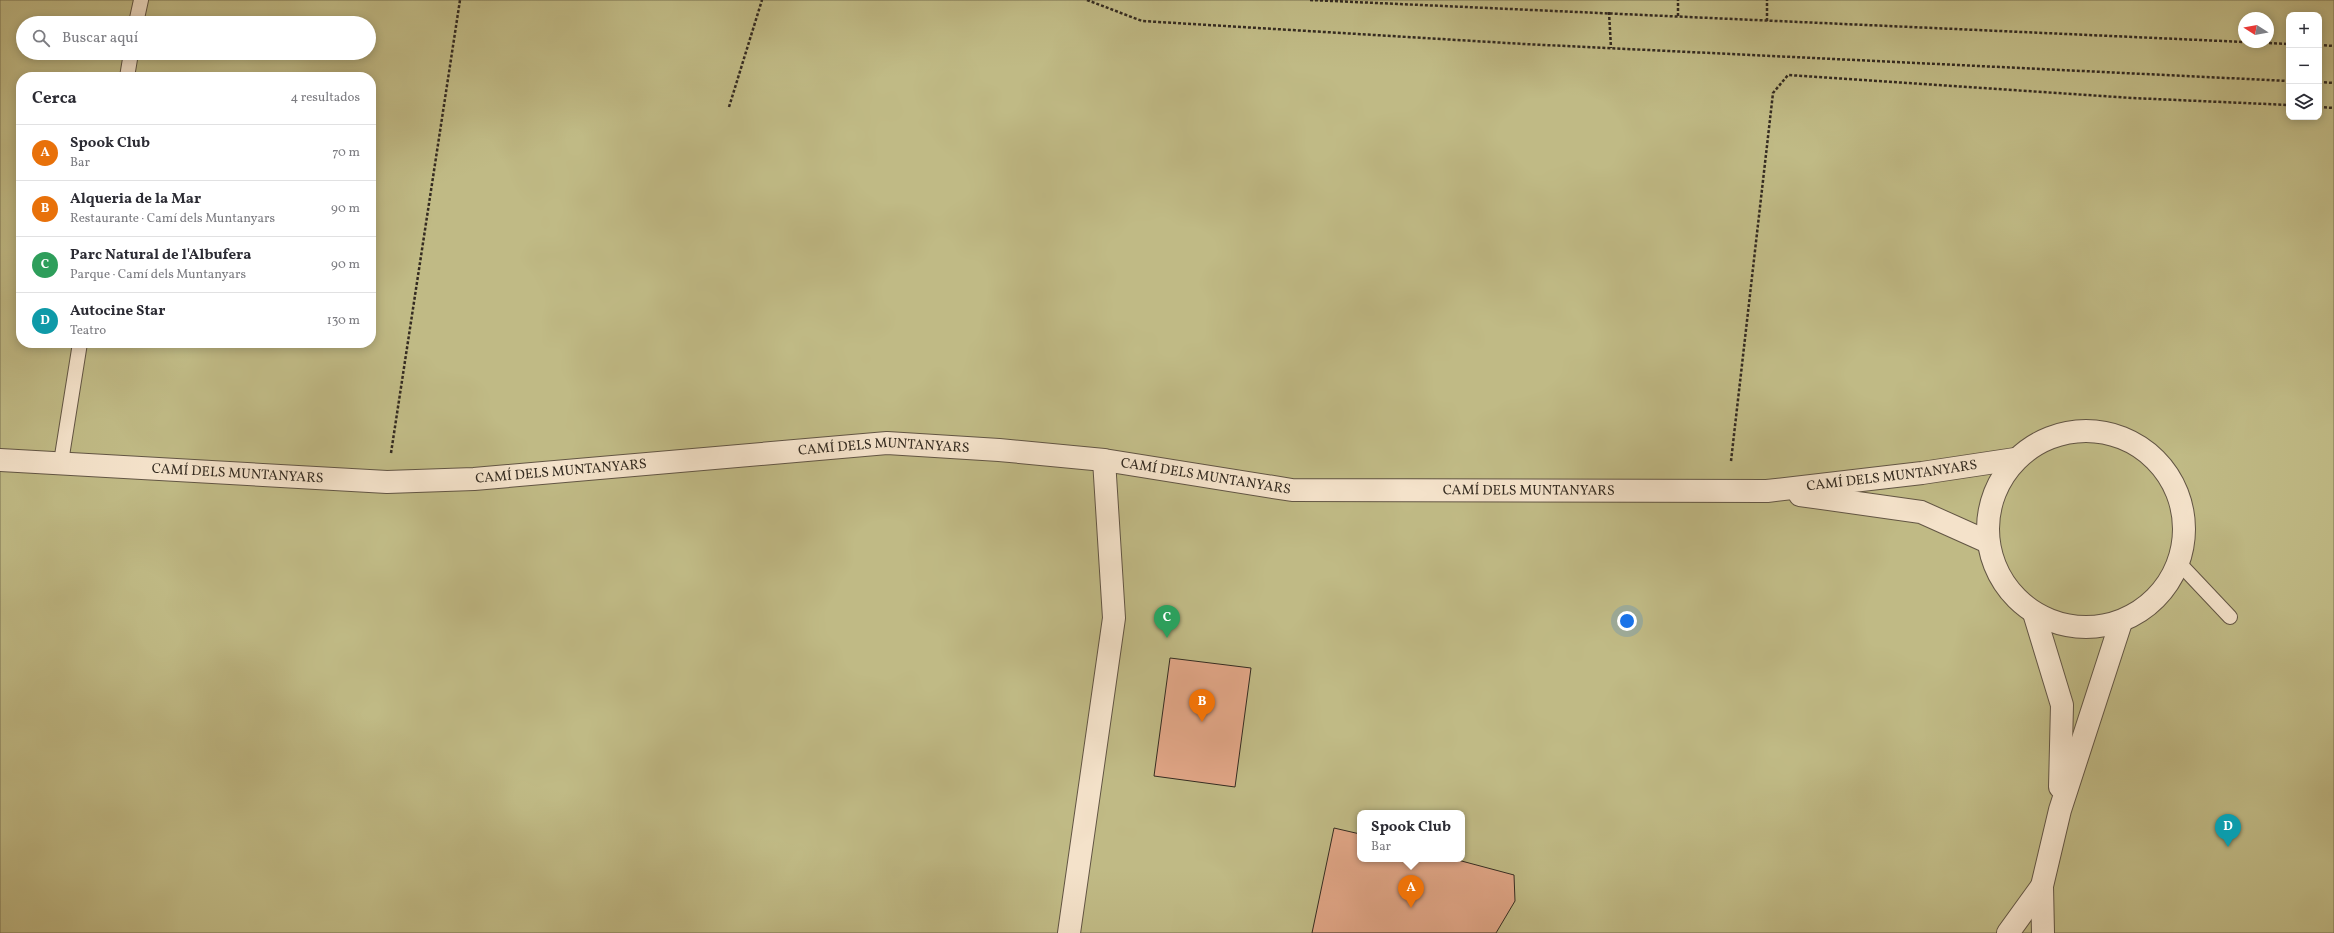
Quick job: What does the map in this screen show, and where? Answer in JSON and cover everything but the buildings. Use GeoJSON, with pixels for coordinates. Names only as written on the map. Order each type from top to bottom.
{"type":"FeatureCollection","features":[{"type":"Feature","properties":{"kind":"street"},"geometry":{"type":"LineString","coordinates":[[2095,430],[2124,437],[2149,452],[2168,474],[2182,503],[2184,536],[2179,563],[2165,588],[2146,608],[2121,622],[2092,628],[2062,625],[2034,613],[2011,594],[1996,570],[1988,542],[1988,512],[1998,483],[2016,459],[2039,442],[2066,432],[2095,430]]}},
{"type":"Feature","properties":{"kind":"street","name":"CAMÍ DELS MUNTANYARS"},"geometry":{"type":"LineString","coordinates":[[0,460],[61,462],[387,482],[474,479],[887,443],[999,450],[1104,460],[1292,490],[1767,491],[1921,512],[1988,542]]}},
{"type":"Feature","properties":{"kind":"street","name":"CAMÍ DELS MUNTANYARS"},"geometry":{"type":"LineString","coordinates":[[1767,491],[1922,473],[2016,459]]}},
{"type":"Feature","properties":{"kind":"street"},"geometry":{"type":"LineString","coordinates":[[1069,933],[1114,618],[1104,460]]}},
{"type":"Feature","properties":{"kind":"street"},"geometry":{"type":"LineString","coordinates":[[2034,613],[2062,706],[2060,810]]}},
{"type":"Feature","properties":{"kind":"street"},"geometry":{"type":"LineString","coordinates":[[2043,933],[2042,886],[2060,810],[2121,622]]}},
{"type":"Feature","properties":{"kind":"street"},"geometry":{"type":"LineString","coordinates":[[2008,933],[2042,886]]}},
{"type":"Feature","properties":{"kind":"lane"},"geometry":{"type":"LineString","coordinates":[[138,16],[141,0]]}},
{"type":"Feature","properties":{"kind":"lane"},"geometry":{"type":"LineString","coordinates":[[128,72],[130,60]]}},
{"type":"Feature","properties":{"kind":"lane"},"geometry":{"type":"LineString","coordinates":[[61,462],[79,348]]}},
{"type":"Feature","properties":{"kind":"lane"},"geometry":{"type":"LineString","coordinates":[[2179,563],[2230,617]]}},
{"type":"Feature","properties":{"kind":"path"},"geometry":{"type":"LineString","coordinates":[[387,482],[460,0]]}},
{"type":"Feature","properties":{"kind":"path"},"geometry":{"type":"LineString","coordinates":[[729,107],[762,0]]}},
{"type":"Feature","properties":{"kind":"path"},"geometry":{"type":"LineString","coordinates":[[1087,0],[1142,21],[1611,48],[2286,81]]}},
{"type":"Feature","properties":{"kind":"path"},"geometry":{"type":"LineString","coordinates":[[1310,0],[1609,12],[1767,21],[2286,44]]}},
{"type":"Feature","properties":{"kind":"path"},"geometry":{"type":"LineString","coordinates":[[1678,0],[1678,16]]}},
{"type":"Feature","properties":{"kind":"path"},"geometry":{"type":"LineString","coordinates":[[1767,0],[1767,21]]}},
{"type":"Feature","properties":{"kind":"path"},"geometry":{"type":"LineString","coordinates":[[1609,12],[1611,48]]}},
{"type":"Feature","properties":{"kind":"path"},"geometry":{"type":"LineString","coordinates":[[2322,45],[2334,46]]}},
{"type":"Feature","properties":{"kind":"path"},"geometry":{"type":"LineString","coordinates":[[1727,490],[1773,93],[1788,75],[2132,98],[2286,105]]}},
{"type":"Feature","properties":{"kind":"path"},"geometry":{"type":"LineString","coordinates":[[2322,82],[2334,83]]}},
{"type":"Feature","properties":{"kind":"path"},"geometry":{"type":"LineString","coordinates":[[2322,107],[2334,108]]}},
{"type":"Feature","properties":{"kind":"shaded area"},"geometry":{"type":"Polygon","coordinates":[[[0,0],[2334,0],[2334,933],[0,933],[0,0]]]}},
{"type":"Feature","properties":{"kind":"place","name":"Parc Natural de l'Albufera"},"geometry":{"type":"Point","coordinates":[1167,638]}},
{"type":"Feature","properties":{"kind":"place","name":"Alqueria de la Mar"},"geometry":{"type":"Point","coordinates":[1202,722]}},
{"type":"Feature","properties":{"kind":"place","name":"Autocine Star"},"geometry":{"type":"Point","coordinates":[2228,847]}},
{"type":"Feature","properties":{"kind":"place","name":"Spook Club"},"geometry":{"type":"Point","coordinates":[1411,908]}}]}
